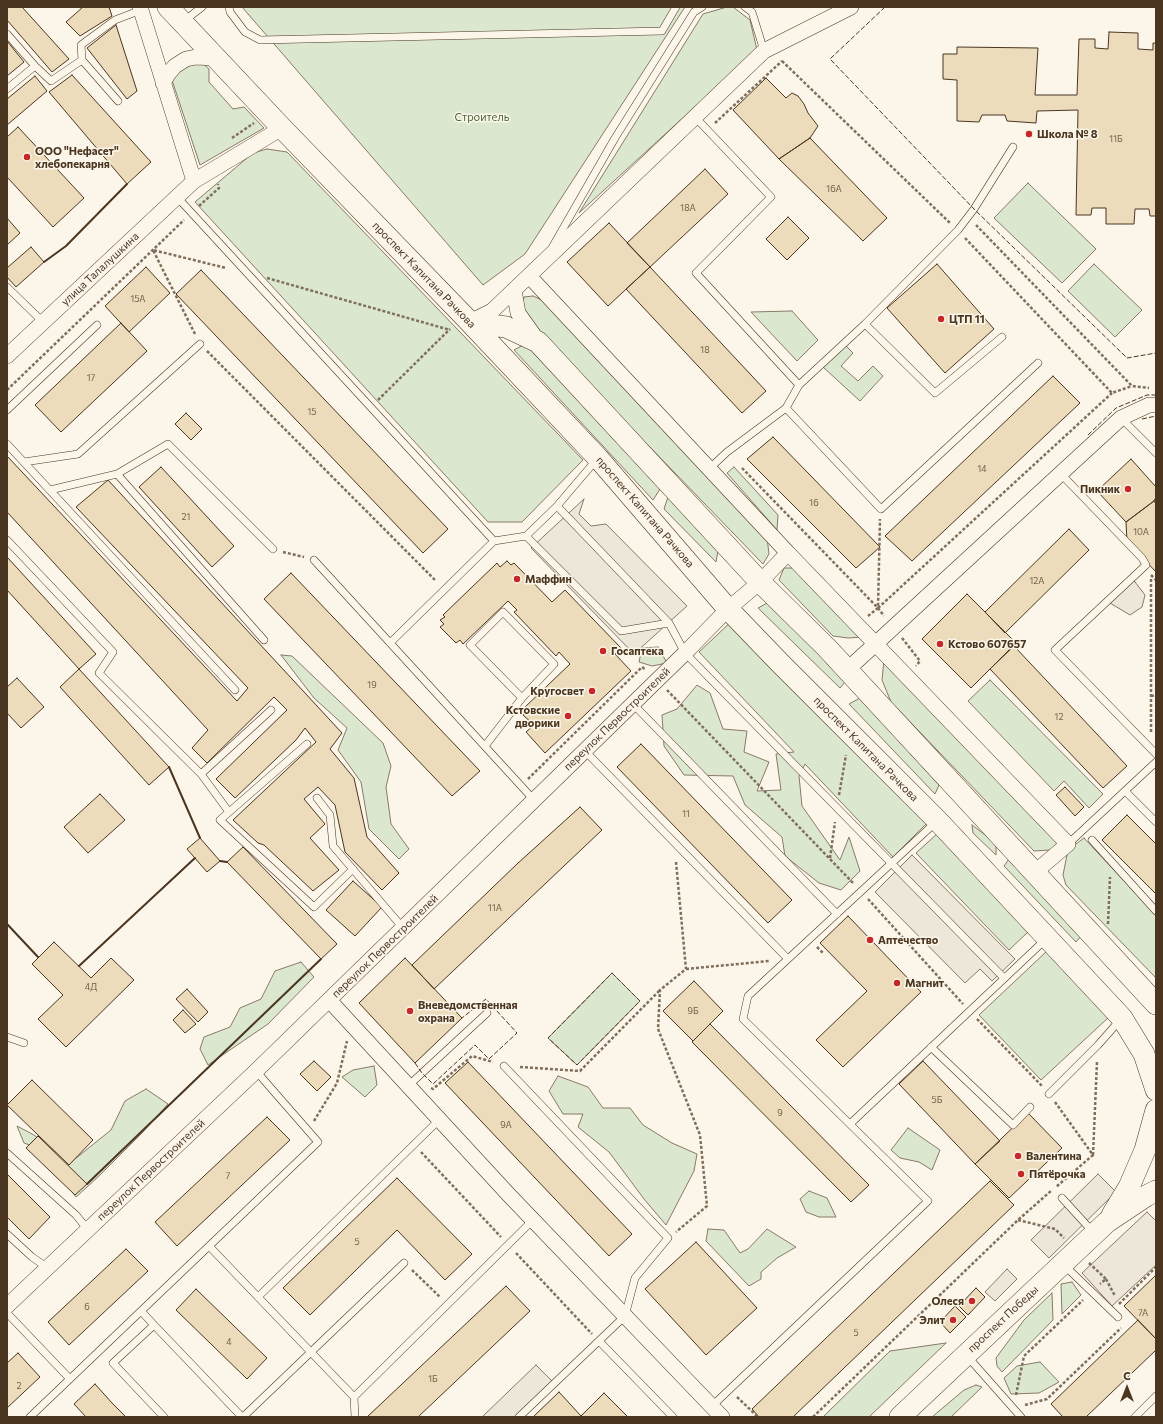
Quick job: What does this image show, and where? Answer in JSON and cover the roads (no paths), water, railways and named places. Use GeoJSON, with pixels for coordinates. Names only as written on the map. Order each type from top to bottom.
{"type":"FeatureCollection","features":[{"type":"Feature","properties":{"kind":"street","name":"проспект Капитана Рачкова"},"geometry":{"type":"LineString","coordinates":[[168,7],[282,128],[470,322],[598,458],[728,609],[937,820],[1122,1018],[1144,1054],[1156,1090]]}},
{"type":"Feature","properties":{"kind":"street"},"geometry":{"type":"LineString","coordinates":[[470,322],[492,311],[764,51],[851,7]]}},
{"type":"Feature","properties":{"kind":"street"},"geometry":{"type":"LineString","coordinates":[[140,8],[194,181]]}},
{"type":"Feature","properties":{"kind":"street"},"geometry":{"type":"LineString","coordinates":[[163,83],[175,66],[186,59],[196,57],[216,58]]}},
{"type":"Feature","properties":{"kind":"street","name":"улица Талалушкина"},"geometry":{"type":"LineString","coordinates":[[7,356],[194,181],[282,128]]}},
{"type":"Feature","properties":{"kind":"street"},"geometry":{"type":"LineString","coordinates":[[529,276],[788,553],[1068,844],[1034,873]]}},
{"type":"Feature","properties":{"kind":"street"},"geometry":{"type":"LineString","coordinates":[[514,290],[518,313],[538,342],[760,582],[847,670],[1152,1000],[1122,1018]]}},
{"type":"Feature","properties":{"kind":"street"},"geometry":{"type":"LineString","coordinates":[[470,322],[506,327],[538,342]]}},
{"type":"Feature","properties":{"kind":"street"},"geometry":{"type":"LineString","coordinates":[[847,670],[1121,418],[1149,405],[1156,405]]}},
{"type":"Feature","properties":{"kind":"street","name":"переулок Первостроителей"},"geometry":{"type":"LineString","coordinates":[[7,1306],[256,1071],[585,751],[728,609],[760,582],[788,553]]}},
{"type":"Feature","properties":{"kind":"street"},"geometry":{"type":"LineString","coordinates":[[329,1000],[533,1220],[717,1412]]}},
{"type":"Feature","properties":{"kind":"street"},"geometry":{"type":"LineString","coordinates":[[1101,1228],[1129,1187],[1145,1150],[1156,1110]]}},
{"type":"Feature","properties":{"kind":"street"},"geometry":{"type":"LineString","coordinates":[[1101,1228],[1151,1196]]}},
{"type":"Feature","properties":{"kind":"street","name":"проспект Победы"},"geometry":{"type":"LineString","coordinates":[[900,1417],[1101,1228]]}},
{"type":"Feature","properties":{"kind":"lane"},"geometry":{"type":"LineString","coordinates":[[182,23],[202,7]]}},
{"type":"Feature","properties":{"kind":"lane"},"geometry":{"type":"LineString","coordinates":[[229,7],[230,12],[245,32],[260,40],[662,31],[676,7]]}},
{"type":"Feature","properties":{"kind":"lane"},"geometry":{"type":"LineString","coordinates":[[545,260],[615,138],[694,12],[702,7]]}},
{"type":"Feature","properties":{"kind":"lane"},"geometry":{"type":"LineString","coordinates":[[745,7],[752,12],[764,51]]}},
{"type":"Feature","properties":{"kind":"lane"},"geometry":{"type":"LineString","coordinates":[[118,101],[82,60],[81,45],[115,20],[140,8]]}},
{"type":"Feature","properties":{"kind":"lane"},"geometry":{"type":"LineString","coordinates":[[7,34],[51,82],[82,60]]}},
{"type":"Feature","properties":{"kind":"lane"},"geometry":{"type":"LineString","coordinates":[[7,89],[35,66]]}},
{"type":"Feature","properties":{"kind":"lane"},"geometry":{"type":"LineString","coordinates":[[695,117],[771,197],[696,273],[799,385]]}},
{"type":"Feature","properties":{"kind":"lane"},"geometry":{"type":"LineString","coordinates":[[709,468],[727,452],[786,408],[799,385],[865,324],[958,230],[967,216],[974,209],[1013,146]]}},
{"type":"Feature","properties":{"kind":"lane"},"geometry":{"type":"LineString","coordinates":[[177,196],[494,541]]}},
{"type":"Feature","properties":{"kind":"lane"},"geometry":{"type":"LineString","coordinates":[[7,287],[43,322]]}},
{"type":"Feature","properties":{"kind":"lane"},"geometry":{"type":"LineString","coordinates":[[865,324],[935,393],[1002,337]]}},
{"type":"Feature","properties":{"kind":"lane"},"geometry":{"type":"LineString","coordinates":[[7,410],[97,325]]}},
{"type":"Feature","properties":{"kind":"lane"},"geometry":{"type":"LineString","coordinates":[[24,462],[78,454],[200,344]]}},
{"type":"Feature","properties":{"kind":"lane"},"geometry":{"type":"LineString","coordinates":[[786,408],[881,509],[1038,363]]}},
{"type":"Feature","properties":{"kind":"lane"},"geometry":{"type":"LineString","coordinates":[[1121,418],[1156,453]]}},
{"type":"Feature","properties":{"kind":"lane"},"geometry":{"type":"LineString","coordinates":[[7,444],[235,690]]}},
{"type":"Feature","properties":{"kind":"lane"},"geometry":{"type":"LineString","coordinates":[[50,490],[117,474],[168,444],[273,549]]}},
{"type":"Feature","properties":{"kind":"lane"},"geometry":{"type":"LineString","coordinates":[[390,643],[494,541],[526,536],[557,506],[598,458]]}},
{"type":"Feature","properties":{"kind":"lane"},"geometry":{"type":"LineString","coordinates":[[117,474],[264,640]]}},
{"type":"Feature","properties":{"kind":"lane"},"geometry":{"type":"LineString","coordinates":[[1061,474],[1142,558],[1146,565],[1055,650],[1153,751]]}},
{"type":"Feature","properties":{"kind":"lane"},"geometry":{"type":"LineString","coordinates":[[557,506],[668,623],[685,653],[1004,978]]}},
{"type":"Feature","properties":{"kind":"lane"},"geometry":{"type":"LineString","coordinates":[[526,536],[621,631],[668,623]]}},
{"type":"Feature","properties":{"kind":"lane"},"geometry":{"type":"LineString","coordinates":[[7,540],[113,652],[99,673],[201,774],[229,812]]}},
{"type":"Feature","properties":{"kind":"lane"},"geometry":{"type":"LineString","coordinates":[[314,560],[534,800]]}},
{"type":"Feature","properties":{"kind":"lane"},"geometry":{"type":"LineString","coordinates":[[485,746],[522,698],[554,664],[503,612],[470,645],[522,698]]}},
{"type":"Feature","properties":{"kind":"lane"},"geometry":{"type":"LineString","coordinates":[[632,704],[837,914]]}},
{"type":"Feature","properties":{"kind":"lane"},"geometry":{"type":"LineString","coordinates":[[201,774],[271,710]]}},
{"type":"Feature","properties":{"kind":"lane"},"geometry":{"type":"LineString","coordinates":[[307,744],[220,820],[314,907],[353,869]]}},
{"type":"Feature","properties":{"kind":"lane"},"geometry":{"type":"LineString","coordinates":[[585,751],[788,959]]}},
{"type":"Feature","properties":{"kind":"lane"},"geometry":{"type":"LineString","coordinates":[[1068,844],[1156,762]]}},
{"type":"Feature","properties":{"kind":"lane"},"geometry":{"type":"LineString","coordinates":[[1125,791],[1156,822]]}},
{"type":"Feature","properties":{"kind":"lane"},"geometry":{"type":"LineString","coordinates":[[317,798],[330,815],[333,846],[403,928]]}},
{"type":"Feature","properties":{"kind":"lane"},"geometry":{"type":"LineString","coordinates":[[717,1412],[730,1389],[928,1201],[743,1019],[748,996],[937,820]]}},
{"type":"Feature","properties":{"kind":"lane"},"geometry":{"type":"LineString","coordinates":[[1092,840],[1156,911]]}},
{"type":"Feature","properties":{"kind":"lane"},"geometry":{"type":"LineString","coordinates":[[850,1124],[1047,937]]}},
{"type":"Feature","properties":{"kind":"lane"},"geometry":{"type":"LineString","coordinates":[[408,1086],[487,1013]]}},
{"type":"Feature","properties":{"kind":"lane"},"geometry":{"type":"LineString","coordinates":[[1049,1094],[1098,1045],[1122,1018]]}},
{"type":"Feature","properties":{"kind":"lane"},"geometry":{"type":"LineString","coordinates":[[7,1037],[24,1043]]}},
{"type":"Feature","properties":{"kind":"lane"},"geometry":{"type":"LineString","coordinates":[[931,1047],[1013,1125],[1030,1107]]}},
{"type":"Feature","properties":{"kind":"lane"},"geometry":{"type":"LineString","coordinates":[[504,1066],[668,1238],[635,1278],[625,1316],[519,1417]]}},
{"type":"Feature","properties":{"kind":"lane"},"geometry":{"type":"LineString","coordinates":[[30,1417],[318,1142],[256,1071]]}},
{"type":"Feature","properties":{"kind":"lane"},"geometry":{"type":"LineString","coordinates":[[258,1297],[439,1120]]}},
{"type":"Feature","properties":{"kind":"lane"},"geometry":{"type":"LineString","coordinates":[[7,1153],[76,1215],[88,1230]]}},
{"type":"Feature","properties":{"kind":"lane"},"geometry":{"type":"LineString","coordinates":[[1062,1198],[1101,1228]]}},
{"type":"Feature","properties":{"kind":"lane"},"geometry":{"type":"LineString","coordinates":[[354,1397],[533,1220]]}},
{"type":"Feature","properties":{"kind":"lane"},"geometry":{"type":"LineString","coordinates":[[7,1234],[32,1257],[48,1268]]}},
{"type":"Feature","properties":{"kind":"lane"},"geometry":{"type":"LineString","coordinates":[[209,1246],[354,1397],[355,1417]]}},
{"type":"Feature","properties":{"kind":"lane"},"geometry":{"type":"LineString","coordinates":[[1070,1257],[1092,1292],[1119,1314]]}},
{"type":"Feature","properties":{"kind":"lane"},"geometry":{"type":"LineString","coordinates":[[141,1311],[242,1417],[404,1263]]}},
{"type":"Feature","properties":{"kind":"lane"},"geometry":{"type":"LineString","coordinates":[[7,1313],[70,1379]]}},
{"type":"Feature","properties":{"kind":"lane"},"geometry":{"type":"LineString","coordinates":[[154,1325],[113,1363],[164,1417]]}},
{"type":"Feature","properties":{"kind":"lane"},"geometry":{"type":"LineString","coordinates":[[599,1341],[673,1417]]}},
{"type":"Feature","properties":{"kind":"lane"},"geometry":{"type":"LineString","coordinates":[[966,1355],[1021,1417]]}},
{"type":"Feature","properties":{"kind":"lane"},"geometry":{"type":"LineString","coordinates":[[1135,1417],[1156,1396]]}},
{"type":"Feature","properties":{"kind":"place","name":"Школа № 8"},"geometry":{"type":"Point","coordinates":[1029,134]}},
{"type":"Feature","properties":{"kind":"place","name":"ООО \"Нефасет\" хлебопекарня"},"geometry":{"type":"Point","coordinates":[27,157]}},
{"type":"Feature","properties":{"kind":"place","name":"ЦТП 11"},"geometry":{"type":"Point","coordinates":[941,319]}},
{"type":"Feature","properties":{"kind":"place","name":"Пикник"},"geometry":{"type":"Point","coordinates":[1128,489]}},
{"type":"Feature","properties":{"kind":"place","name":"Маффин"},"geometry":{"type":"Point","coordinates":[517,579]}},
{"type":"Feature","properties":{"kind":"place","name":"Кстово 607657"},"geometry":{"type":"Point","coordinates":[940,644]}},
{"type":"Feature","properties":{"kind":"place","name":"Госаптека"},"geometry":{"type":"Point","coordinates":[603,651]}},
{"type":"Feature","properties":{"kind":"place","name":"Кругосвет"},"geometry":{"type":"Point","coordinates":[592,691]}},
{"type":"Feature","properties":{"kind":"place","name":"Кстовские дворики"},"geometry":{"type":"Point","coordinates":[568,716]}},
{"type":"Feature","properties":{"kind":"place","name":"Аптечество"},"geometry":{"type":"Point","coordinates":[870,940]}},
{"type":"Feature","properties":{"kind":"place","name":"Магнит"},"geometry":{"type":"Point","coordinates":[897,983]}},
{"type":"Feature","properties":{"kind":"place","name":"Вневедомственная охрана"},"geometry":{"type":"Point","coordinates":[410,1011]}},
{"type":"Feature","properties":{"kind":"place","name":"Валентина"},"geometry":{"type":"Point","coordinates":[1018,1156]}},
{"type":"Feature","properties":{"kind":"place","name":"Пятёрочка"},"geometry":{"type":"Point","coordinates":[1021,1174]}},
{"type":"Feature","properties":{"kind":"place","name":"Олеся"},"geometry":{"type":"Point","coordinates":[972,1301]}},
{"type":"Feature","properties":{"kind":"place","name":"Элит"},"geometry":{"type":"Point","coordinates":[953,1320]}},
{"type":"Feature","properties":{"kind":"park label","name":"Строитель"},"geometry":{"type":"Point","coordinates":[482,117]}}]}
